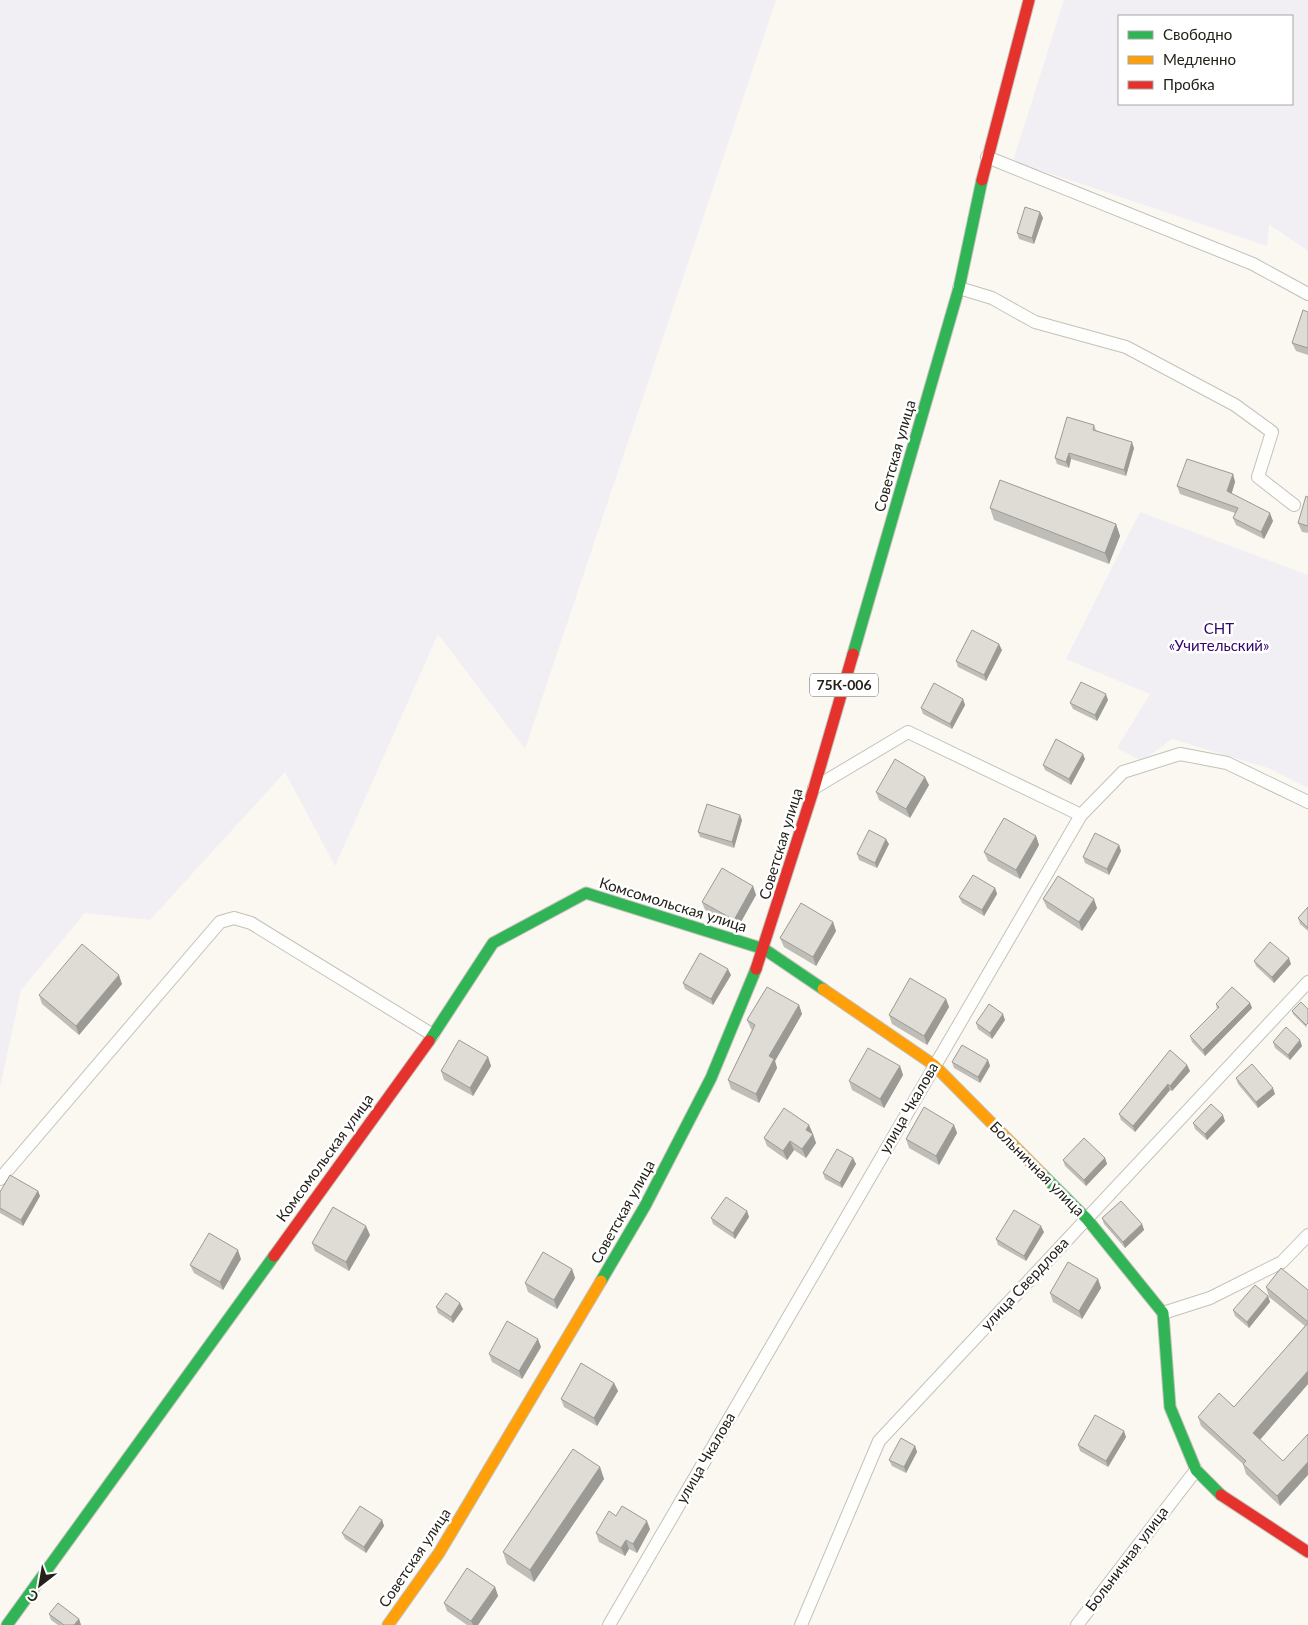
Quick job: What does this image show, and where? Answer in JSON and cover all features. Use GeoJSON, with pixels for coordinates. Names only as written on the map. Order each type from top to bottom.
{"type":"FeatureCollection","features":[{"type":"Feature","properties":{"kind":"street","name":"Советская улица"},"geometry":{"type":"LineString","coordinates":[[388,1625],[439,1553],[645,1206],[711,1078],[764,949],[814,788],[960,288],[987,157],[1029,0]]}},
{"type":"Feature","properties":{"kind":"street"},"geometry":{"type":"LineString","coordinates":[[987,157],[1254,264],[1308,294]]}},
{"type":"Feature","properties":{"kind":"street"},"geometry":{"type":"LineString","coordinates":[[960,288],[992,298],[1035,322],[1126,347],[1234,405],[1272,432],[1258,477],[1294,506]]}},
{"type":"Feature","properties":{"kind":"street"},"geometry":{"type":"LineString","coordinates":[[814,788],[908,732],[1081,814]]}},
{"type":"Feature","properties":{"kind":"street","name":"улица Чкалова"},"geometry":{"type":"LineString","coordinates":[[609,1625],[1081,814],[1123,772],[1180,754],[1227,762],[1308,802]]}},
{"type":"Feature","properties":{"kind":"street","name":"Комсомольская улица"},"geometry":{"type":"LineString","coordinates":[[7,1625],[433,1034],[493,942],[586,893],[764,949]]}},
{"type":"Feature","properties":{"kind":"street"},"geometry":{"type":"LineString","coordinates":[[0,1179],[220,922],[234,918],[251,923],[433,1034]]}},
{"type":"Feature","properties":{"kind":"street","name":"Больничная улица"},"geometry":{"type":"LineString","coordinates":[[764,949],[934,1065],[1087,1219],[1163,1313]]}},
{"type":"Feature","properties":{"kind":"street","name":"улица Свердлова"},"geometry":{"type":"LineString","coordinates":[[801,1625],[879,1441],[1308,982]]}},
{"type":"Feature","properties":{"kind":"street"},"geometry":{"type":"LineString","coordinates":[[1308,1235],[1282,1262],[1210,1298],[1163,1313],[1170,1407],[1196,1470],[1215,1491],[1308,1552]]}},
{"type":"Feature","properties":{"kind":"street","name":"Больничная улица"},"geometry":{"type":"LineString","coordinates":[[1077,1625],[1196,1470]]}},
{"type":"Feature","properties":{"kind":"green space"},"geometry":{"type":"Polygon","coordinates":[[[0,0],[776,0],[525,749],[438,634],[335,866],[285,772],[150,920],[85,913],[21,990],[0,1087],[0,0]]]}},
{"type":"Feature","properties":{"kind":"green space"},"geometry":{"type":"Polygon","coordinates":[[[1064,0],[1308,0],[1308,251],[1269,224],[1267,246],[1013,161],[1064,0]]]}},
{"type":"Feature","properties":{"kind":"green space","name":"СНТ «Учительский»"},"geometry":{"type":"Polygon","coordinates":[[[1140,512],[1308,575],[1308,788],[1268,768],[1172,739],[1142,761],[1117,748],[1150,694],[1066,659],[1140,512]]]}},
{"type":"Feature","properties":{"kind":"building"},"geometry":{"type":"Polygon","coordinates":[[[1025,207],[1040,212],[1032,238],[1017,233],[1025,207]]]}},
{"type":"Feature","properties":{"kind":"building"},"geometry":{"type":"Polygon","coordinates":[[[1303,310],[1308,312],[1308,348],[1292,343],[1303,310]]]}},
{"type":"Feature","properties":{"kind":"building"},"geometry":{"type":"Polygon","coordinates":[[[1067,417],[1094,425],[1093,430],[1132,442],[1124,470],[1069,453],[1066,462],[1055,458],[1067,417]]]}},
{"type":"Feature","properties":{"kind":"building"},"geometry":{"type":"Polygon","coordinates":[[[1187,459],[1233,474],[1227,491],[1270,513],[1261,532],[1233,518],[1238,508],[1177,486],[1187,459]]]}},
{"type":"Feature","properties":{"kind":"building"},"geometry":{"type":"Polygon","coordinates":[[[1000,480],[1116,524],[1105,553],[990,508],[1000,480]]]}},
{"type":"Feature","properties":{"kind":"building"},"geometry":{"type":"Polygon","coordinates":[[[1306,496],[1308,497],[1308,526],[1298,523],[1306,496]]]}},
{"type":"Feature","properties":{"kind":"building"},"geometry":{"type":"Polygon","coordinates":[[[972,630],[999,644],[984,675],[956,661],[972,630]]]}},
{"type":"Feature","properties":{"kind":"building"},"geometry":{"type":"Polygon","coordinates":[[[1081,682],[1106,694],[1095,715],[1070,703],[1081,682]]]}},
{"type":"Feature","properties":{"kind":"building"},"geometry":{"type":"Polygon","coordinates":[[[934,683],[963,699],[950,724],[921,708],[934,683]]]}},
{"type":"Feature","properties":{"kind":"building"},"geometry":{"type":"Polygon","coordinates":[[[1056,739],[1083,754],[1069,779],[1043,765],[1056,739]]]}},
{"type":"Feature","properties":{"kind":"building"},"geometry":{"type":"Polygon","coordinates":[[[895,759],[925,777],[906,809],[876,792],[895,759]]]}},
{"type":"Feature","properties":{"kind":"building"},"geometry":{"type":"Polygon","coordinates":[[[707,804],[740,815],[732,842],[698,832],[707,804]]]}},
{"type":"Feature","properties":{"kind":"building"},"geometry":{"type":"Polygon","coordinates":[[[1004,818],[1036,836],[1016,870],[984,852],[1004,818]]]}},
{"type":"Feature","properties":{"kind":"building"},"geometry":{"type":"Polygon","coordinates":[[[869,830],[886,839],[875,863],[857,854],[869,830]]]}},
{"type":"Feature","properties":{"kind":"building"},"geometry":{"type":"Polygon","coordinates":[[[1095,833],[1119,845],[1107,869],[1083,857],[1095,833]]]}},
{"type":"Feature","properties":{"kind":"building"},"geometry":{"type":"Polygon","coordinates":[[[722,868],[753,886],[734,920],[702,902],[722,868]]]}},
{"type":"Feature","properties":{"kind":"building"},"geometry":{"type":"Polygon","coordinates":[[[973,875],[995,888],[982,910],[959,897],[973,875]]]}},
{"type":"Feature","properties":{"kind":"building"},"geometry":{"type":"Polygon","coordinates":[[[1058,876],[1094,899],[1079,922],[1043,899],[1058,876]]]}},
{"type":"Feature","properties":{"kind":"building"},"geometry":{"type":"Polygon","coordinates":[[[801,903],[833,922],[813,957],[780,938],[801,903]]]}},
{"type":"Feature","properties":{"kind":"building"},"geometry":{"type":"Polygon","coordinates":[[[1308,907],[1308,928],[1298,918],[1308,907]]]}},
{"type":"Feature","properties":{"kind":"building"},"geometry":{"type":"Polygon","coordinates":[[[1270,942],[1289,958],[1272,977],[1254,961],[1270,942]]]}},
{"type":"Feature","properties":{"kind":"building"},"geometry":{"type":"Polygon","coordinates":[[[82,944],[119,975],[76,1026],[39,995],[82,944]]]}},
{"type":"Feature","properties":{"kind":"building"},"geometry":{"type":"Polygon","coordinates":[[[700,953],[728,969],[711,999],[683,983],[700,953]]]}},
{"type":"Feature","properties":{"kind":"building"},"geometry":{"type":"Polygon","coordinates":[[[910,978],[946,999],[924,1036],[889,1015],[910,978]]]}},
{"type":"Feature","properties":{"kind":"building"},"geometry":{"type":"Polygon","coordinates":[[[767,987],[799,1005],[769,1056],[774,1059],[756,1094],[728,1080],[755,1025],[747,1020],[767,987]]]}},
{"type":"Feature","properties":{"kind":"building"},"geometry":{"type":"Polygon","coordinates":[[[1232,987],[1250,1003],[1203,1050],[1190,1036],[1219,1007],[1216,1004],[1232,987]]]}},
{"type":"Feature","properties":{"kind":"building"},"geometry":{"type":"Polygon","coordinates":[[[1301,1002],[1308,1009],[1308,1023],[1306,1025],[1292,1011],[1301,1002]]]}},
{"type":"Feature","properties":{"kind":"building"},"geometry":{"type":"Polygon","coordinates":[[[989,1004],[1003,1014],[990,1033],[976,1023],[989,1004]]]}},
{"type":"Feature","properties":{"kind":"building"},"geometry":{"type":"Polygon","coordinates":[[[1286,1027],[1300,1040],[1288,1055],[1273,1042],[1286,1027]]]}},
{"type":"Feature","properties":{"kind":"building"},"geometry":{"type":"Polygon","coordinates":[[[459,1040],[488,1057],[470,1088],[441,1071],[459,1040]]]}},
{"type":"Feature","properties":{"kind":"building"},"geometry":{"type":"Polygon","coordinates":[[[962,1045],[988,1060],[978,1077],[952,1062],[962,1045]]]}},
{"type":"Feature","properties":{"kind":"building"},"geometry":{"type":"Polygon","coordinates":[[[868,1048],[900,1066],[880,1099],[849,1081],[868,1048]]]}},
{"type":"Feature","properties":{"kind":"building"},"geometry":{"type":"Polygon","coordinates":[[[1170,1050],[1187,1065],[1170,1086],[1168,1084],[1133,1126],[1119,1114],[1170,1050]]]}},
{"type":"Feature","properties":{"kind":"building"},"geometry":{"type":"Polygon","coordinates":[[[1252,1064],[1273,1088],[1256,1102],[1236,1078],[1252,1064]]]}},
{"type":"Feature","properties":{"kind":"building"},"geometry":{"type":"Polygon","coordinates":[[[1211,1104],[1223,1115],[1205,1134],[1193,1123],[1211,1104]]]}},
{"type":"Feature","properties":{"kind":"building"},"geometry":{"type":"Polygon","coordinates":[[[924,1107],[954,1125],[936,1156],[906,1139],[924,1107]]]}},
{"type":"Feature","properties":{"kind":"building"},"geometry":{"type":"Polygon","coordinates":[[[784,1108],[809,1125],[806,1130],[813,1134],[802,1149],[790,1141],[783,1151],[764,1138],[784,1108]]]}},
{"type":"Feature","properties":{"kind":"building"},"geometry":{"type":"Polygon","coordinates":[[[1084,1138],[1105,1158],[1084,1180],[1063,1160],[1084,1138]]]}},
{"type":"Feature","properties":{"kind":"building"},"geometry":{"type":"Polygon","coordinates":[[[837,1149],[853,1158],[840,1183],[823,1173],[837,1149]]]}},
{"type":"Feature","properties":{"kind":"building"},"geometry":{"type":"Polygon","coordinates":[[[10,1175],[38,1191],[21,1220],[0,1208],[0,1192],[10,1175]]]}},
{"type":"Feature","properties":{"kind":"building"},"geometry":{"type":"Polygon","coordinates":[[[726,1197],[747,1211],[733,1233],[711,1218],[726,1197]]]}},
{"type":"Feature","properties":{"kind":"building"},"geometry":{"type":"Polygon","coordinates":[[[1121,1201],[1142,1224],[1123,1242],[1102,1218],[1121,1201]]]}},
{"type":"Feature","properties":{"kind":"building"},"geometry":{"type":"Polygon","coordinates":[[[333,1207],[366,1226],[346,1262],[312,1243],[333,1207]]]}},
{"type":"Feature","properties":{"kind":"building"},"geometry":{"type":"Polygon","coordinates":[[[1014,1210],[1041,1226],[1024,1256],[996,1239],[1014,1210]]]}},
{"type":"Feature","properties":{"kind":"building"},"geometry":{"type":"Polygon","coordinates":[[[209,1233],[238,1250],[220,1282],[190,1265],[209,1233]]]}},
{"type":"Feature","properties":{"kind":"building"},"geometry":{"type":"Polygon","coordinates":[[[543,1252],[572,1269],[554,1300],[525,1283],[543,1252]]]}},
{"type":"Feature","properties":{"kind":"building"},"geometry":{"type":"Polygon","coordinates":[[[1068,1262],[1098,1279],[1079,1311],[1050,1293],[1068,1262]]]}},
{"type":"Feature","properties":{"kind":"building"},"geometry":{"type":"Polygon","coordinates":[[[1281,1268],[1308,1290],[1308,1322],[1266,1287],[1281,1268]]]}},
{"type":"Feature","properties":{"kind":"building"},"geometry":{"type":"Polygon","coordinates":[[[1255,1285],[1268,1296],[1247,1322],[1233,1310],[1255,1285]]]}},
{"type":"Feature","properties":{"kind":"building"},"geometry":{"type":"Polygon","coordinates":[[[446,1293],[460,1303],[451,1317],[436,1307],[446,1293]]]}},
{"type":"Feature","properties":{"kind":"building"},"geometry":{"type":"Polygon","coordinates":[[[507,1321],[538,1339],[519,1371],[489,1354],[507,1321]]]}},
{"type":"Feature","properties":{"kind":"building"},"geometry":{"type":"Polygon","coordinates":[[[1308,1323],[1308,1371],[1253,1433],[1283,1461],[1308,1434],[1308,1462],[1277,1496],[1243,1464],[1246,1461],[1198,1417],[1219,1393],[1234,1407],[1308,1323]]]}},
{"type":"Feature","properties":{"kind":"building"},"geometry":{"type":"Polygon","coordinates":[[[581,1363],[614,1383],[594,1418],[561,1399],[581,1363]]]}},
{"type":"Feature","properties":{"kind":"building"},"geometry":{"type":"Polygon","coordinates":[[[1095,1415],[1124,1431],[1106,1461],[1078,1445],[1095,1415]]]}},
{"type":"Feature","properties":{"kind":"building"},"geometry":{"type":"Polygon","coordinates":[[[901,1438],[915,1446],[904,1467],[889,1460],[901,1438]]]}},
{"type":"Feature","properties":{"kind":"building"},"geometry":{"type":"Polygon","coordinates":[[[573,1449],[600,1467],[530,1570],[503,1552],[573,1449]]]}},
{"type":"Feature","properties":{"kind":"building"},"geometry":{"type":"Polygon","coordinates":[[[360,1506],[382,1520],[364,1547],[342,1533],[360,1506]]]}},
{"type":"Feature","properties":{"kind":"building"},"geometry":{"type":"Polygon","coordinates":[[[622,1506],[647,1521],[633,1544],[626,1540],[621,1548],[596,1533],[609,1511],[616,1516],[622,1506]]]}},
{"type":"Feature","properties":{"kind":"building"},"geometry":{"type":"Polygon","coordinates":[[[467,1568],[495,1587],[471,1621],[444,1603],[467,1568]]]}},
{"type":"Feature","properties":{"kind":"building"},"geometry":{"type":"Polygon","coordinates":[[[58,1603],[79,1619],[74,1625],[64,1625],[49,1614],[58,1603]]]}},
{"type":"Feature","properties":{"kind":"traffic: fast"},"geometry":{"type":"LineString","coordinates":[[853,654],[959,288],[982,180]]}},
{"type":"Feature","properties":{"kind":"traffic: fast"},"geometry":{"type":"LineString","coordinates":[[429,1041],[493,943],[586,893],[764,949],[823,989]]}},
{"type":"Feature","properties":{"kind":"traffic: fast"},"geometry":{"type":"LineString","coordinates":[[601,1281],[645,1206],[711,1078],[756,969]]}},
{"type":"Feature","properties":{"kind":"traffic: fast"},"geometry":{"type":"LineString","coordinates":[[1042,1174],[1087,1219],[1163,1313],[1170,1407],[1196,1470],[1221,1495]]}},
{"type":"Feature","properties":{"kind":"traffic: fast"},"geometry":{"type":"LineString","coordinates":[[7,1625],[274,1256]]}},
{"type":"Feature","properties":{"kind":"traffic: slow"},"geometry":{"type":"LineString","coordinates":[[823,989],[934,1065],[1042,1174]]}},
{"type":"Feature","properties":{"kind":"traffic: slow"},"geometry":{"type":"LineString","coordinates":[[388,1625],[439,1553],[601,1281]]}},
{"type":"Feature","properties":{"kind":"traffic: jam"},"geometry":{"type":"LineString","coordinates":[[982,180],[1029,0]]}},
{"type":"Feature","properties":{"kind":"traffic: jam"},"geometry":{"type":"LineString","coordinates":[[756,969],[814,788],[853,654]]}},
{"type":"Feature","properties":{"kind":"traffic: jam"},"geometry":{"type":"LineString","coordinates":[[274,1256],[429,1041]]}},
{"type":"Feature","properties":{"kind":"traffic: jam"},"geometry":{"type":"LineString","coordinates":[[1221,1495],[1308,1552]]}}]}
